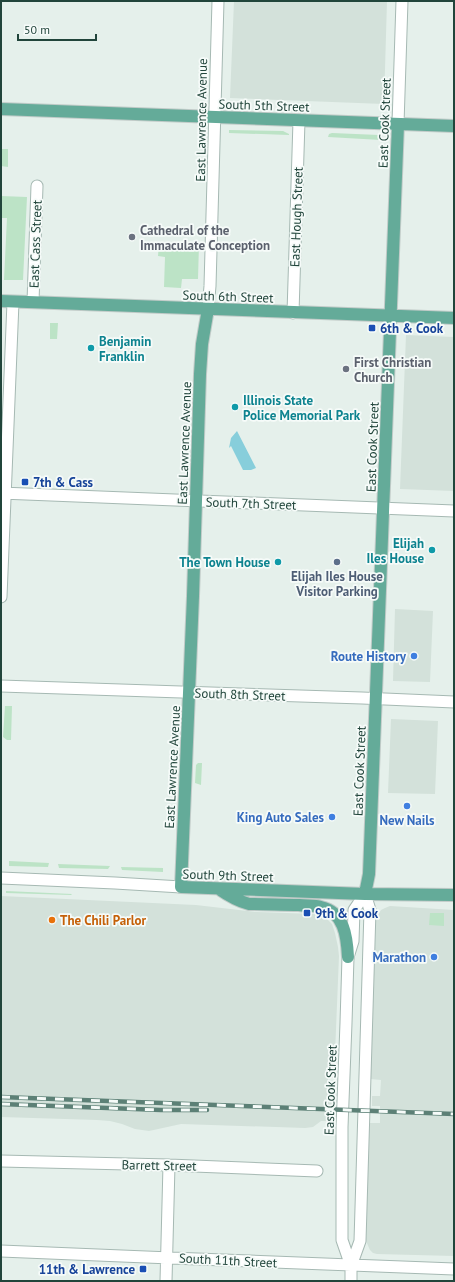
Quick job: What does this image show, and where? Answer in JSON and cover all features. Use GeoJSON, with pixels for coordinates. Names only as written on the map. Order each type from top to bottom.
{"type":"FeatureCollection","features":[{"type":"Feature","properties":{"kind":"main road","name":"South 5th Street"},"geometry":{"type":"LineString","coordinates":[[1,109],[454,126]]}},
{"type":"Feature","properties":{"kind":"main road","name":"East Cook Street"},"geometry":{"type":"LineString","coordinates":[[365,894],[369,874],[377,699],[398,124]]}},
{"type":"Feature","properties":{"kind":"main road","name":"South 6th Street"},"geometry":{"type":"LineString","coordinates":[[1,301],[391,317],[454,318]]}},
{"type":"Feature","properties":{"kind":"main road","name":"East Lawrence Avenue"},"geometry":{"type":"LineString","coordinates":[[181,887],[190,692],[200,374],[202,344],[208,310]]}},
{"type":"Feature","properties":{"kind":"main road","name":"South 9th Street"},"geometry":{"type":"LineString","coordinates":[[181,887],[365,894],[454,895]]}},
{"type":"Feature","properties":{"kind":"main road"},"geometry":{"type":"LineString","coordinates":[[219,889],[231,897],[249,904],[320,906],[333,912],[341,920],[347,941],[348,957]]}},
{"type":"Feature","properties":{"kind":"street","name":"East Lawrence Avenue"},"geometry":{"type":"LineString","coordinates":[[208,310],[210,286],[218,1]]}},
{"type":"Feature","properties":{"kind":"street","name":"East Cook Street"},"geometry":{"type":"LineString","coordinates":[[398,124],[402,1]]}},
{"type":"Feature","properties":{"kind":"street","name":"East Hough Street"},"geometry":{"type":"LineString","coordinates":[[293,313],[299,120]]}},
{"type":"Feature","properties":{"kind":"street","name":"East Cass Street"},"geometry":{"type":"LineString","coordinates":[[33,302],[37,186]]}},
{"type":"Feature","properties":{"kind":"street","name":"East Cass Street"},"geometry":{"type":"LineString","coordinates":[[1,597],[3,493],[13,302]]}},
{"type":"Feature","properties":{"kind":"street","name":"South 7th Street"},"geometry":{"type":"LineString","coordinates":[[3,493],[454,511]]}},
{"type":"Feature","properties":{"kind":"street","name":"South 8th Street"},"geometry":{"type":"LineString","coordinates":[[1,686],[454,702]]}},
{"type":"Feature","properties":{"kind":"street","name":"South 9th Street"},"geometry":{"type":"LineString","coordinates":[[1,878],[181,887]]}},
{"type":"Feature","properties":{"kind":"street","name":"East Cook Street"},"geometry":{"type":"LineString","coordinates":[[351,1281],[351,1266],[342,1240],[342,1127],[348,957],[352,941],[354,910],[365,894]]}},
{"type":"Feature","properties":{"kind":"street","name":"East Cook Street"},"geometry":{"type":"LineString","coordinates":[[351,1266],[360,1241],[370,910],[365,894]]}},
{"type":"Feature","properties":{"kind":"street","name":"Barrett Street"},"geometry":{"type":"LineString","coordinates":[[1,1161],[169,1165],[317,1171]]}},
{"type":"Feature","properties":{"kind":"street"},"geometry":{"type":"LineString","coordinates":[[166,1281],[169,1165]]}},
{"type":"Feature","properties":{"kind":"street","name":"South 11th Street"},"geometry":{"type":"LineString","coordinates":[[1,1251],[454,1269]]}},
{"type":"Feature","properties":{"kind":"shaded area"},"geometry":{"type":"Polygon","coordinates":[[[234,1],[387,1],[384,104],[230,98],[234,1]]]}},
{"type":"Feature","properties":{"kind":"shaded area"},"geometry":{"type":"Polygon","coordinates":[[[406,335],[454,337],[454,491],[400,489],[406,335]]]}},
{"type":"Feature","properties":{"kind":"shaded area"},"geometry":{"type":"Polygon","coordinates":[[[395,609],[433,611],[430,682],[393,681],[395,609]]]}},
{"type":"Feature","properties":{"kind":"shaded area"},"geometry":{"type":"Polygon","coordinates":[[[391,719],[438,721],[435,794],[388,793],[391,719]]]}},
{"type":"Feature","properties":{"kind":"shaded area"},"geometry":{"type":"Polygon","coordinates":[[[1,896],[196,905],[257,912],[316,914],[324,916],[332,924],[339,956],[334,1078],[328,1078],[328,1094],[334,1095],[334,1105],[328,1105],[327,1121],[321,1121],[313,1127],[305,1128],[181,1124],[149,1131],[135,1129],[110,1121],[1,1117],[1,896]]]}},
{"type":"Feature","properties":{"kind":"shaded area"},"geometry":{"type":"Polygon","coordinates":[[[390,906],[454,910],[454,1256],[377,1254],[370,1250],[366,1241],[369,1123],[380,1123],[380,1106],[372,1106],[372,1096],[380,1096],[381,1080],[370,1079],[376,921],[381,910],[390,906]]]}},
{"type":"Feature","properties":{"kind":"green space"},"geometry":{"type":"Polygon","coordinates":[[[229,130],[283,131],[289,135],[229,133],[229,130]]]}},
{"type":"Feature","properties":{"kind":"green space"},"geometry":{"type":"Polygon","coordinates":[[[329,134],[382,135],[381,140],[328,137],[329,134]]]}},
{"type":"Feature","properties":{"kind":"green space"},"geometry":{"type":"Polygon","coordinates":[[[1,149],[8,149],[8,167],[1,166],[1,149]]]}},
{"type":"Feature","properties":{"kind":"green space"},"geometry":{"type":"Polygon","coordinates":[[[1,196],[27,197],[23,280],[4,280],[7,218],[1,218],[1,196]]]}},
{"type":"Feature","properties":{"kind":"green space"},"geometry":{"type":"Polygon","coordinates":[[[159,243],[199,244],[198,279],[182,279],[181,288],[164,287],[165,257],[158,256],[159,243]]]}},
{"type":"Feature","properties":{"kind":"green space"},"geometry":{"type":"Polygon","coordinates":[[[50,323],[58,323],[57,339],[50,339],[50,323]]]}},
{"type":"Feature","properties":{"kind":"green space"},"geometry":{"type":"Polygon","coordinates":[[[5,706],[12,706],[11,740],[7,740],[3,737],[5,706]]]}},
{"type":"Feature","properties":{"kind":"green space"},"geometry":{"type":"Polygon","coordinates":[[[198,763],[202,763],[201,785],[195,783],[196,765],[198,763]]]}},
{"type":"Feature","properties":{"kind":"green space"},"geometry":{"type":"Polygon","coordinates":[[[9,861],[49,863],[48,867],[9,866],[9,861]]]}},
{"type":"Feature","properties":{"kind":"green space"},"geometry":{"type":"Polygon","coordinates":[[[58,864],[110,866],[108,869],[59,868],[58,864]]]}},
{"type":"Feature","properties":{"kind":"green space"},"geometry":{"type":"Polygon","coordinates":[[[121,867],[163,868],[163,872],[122,870],[121,867]]]}},
{"type":"Feature","properties":{"kind":"green space"},"geometry":{"type":"Polygon","coordinates":[[[6,891],[72,894],[6,893],[6,891]]]}},
{"type":"Feature","properties":{"kind":"green space"},"geometry":{"type":"Polygon","coordinates":[[[430,913],[444,913],[444,926],[429,925],[430,913]]]}},
{"type":"Feature","properties":{"kind":"water"},"geometry":{"type":"Polygon","coordinates":[[[237,431],[256,468],[251,470],[243,470],[231,446],[229,448],[231,438],[237,431]]]}},
{"type":"Feature","properties":{"kind":"railway"},"geometry":{"type":"LineString","coordinates":[[1,1097],[454,1114]]}},
{"type":"Feature","properties":{"kind":"railway"},"geometry":{"type":"LineString","coordinates":[[1,1104],[161,1110],[207,1110]]}},
{"type":"Feature","properties":{"kind":"place","name":"Cathedral of the Immaculate Conception"},"geometry":{"type":"Point","coordinates":[132,237]}},
{"type":"Feature","properties":{"kind":"place","name":"6th & Cook"},"geometry":{"type":"Point","coordinates":[372,328]}},
{"type":"Feature","properties":{"kind":"place","name":"Benjamin Franklin"},"geometry":{"type":"Point","coordinates":[91,348]}},
{"type":"Feature","properties":{"kind":"place","name":"First Christian Church"},"geometry":{"type":"Point","coordinates":[346,369]}},
{"type":"Feature","properties":{"kind":"place","name":"Illinois State Police Memorial Park"},"geometry":{"type":"Point","coordinates":[235,407]}},
{"type":"Feature","properties":{"kind":"place","name":"7th & Cass"},"geometry":{"type":"Point","coordinates":[25,482]}},
{"type":"Feature","properties":{"kind":"place","name":"Elijah Iles House"},"geometry":{"type":"Point","coordinates":[432,550]}},
{"type":"Feature","properties":{"kind":"place","name":"The Town House"},"geometry":{"type":"Point","coordinates":[278,562]}},
{"type":"Feature","properties":{"kind":"place","name":"Elijah Iles House Visitor Parking"},"geometry":{"type":"Point","coordinates":[337,562]}},
{"type":"Feature","properties":{"kind":"place","name":"Route History"},"geometry":{"type":"Point","coordinates":[414,656]}},
{"type":"Feature","properties":{"kind":"place","name":"New Nails"},"geometry":{"type":"Point","coordinates":[407,806]}},
{"type":"Feature","properties":{"kind":"place","name":"King Auto Sales"},"geometry":{"type":"Point","coordinates":[332,817]}},
{"type":"Feature","properties":{"kind":"place","name":"9th & Cook"},"geometry":{"type":"Point","coordinates":[307,913]}},
{"type":"Feature","properties":{"kind":"place","name":"The Chili Parlor"},"geometry":{"type":"Point","coordinates":[52,920]}},
{"type":"Feature","properties":{"kind":"place","name":"Marathon"},"geometry":{"type":"Point","coordinates":[434,957]}},
{"type":"Feature","properties":{"kind":"place","name":"11th & Lawrence"},"geometry":{"type":"Point","coordinates":[143,1269]}}]}
